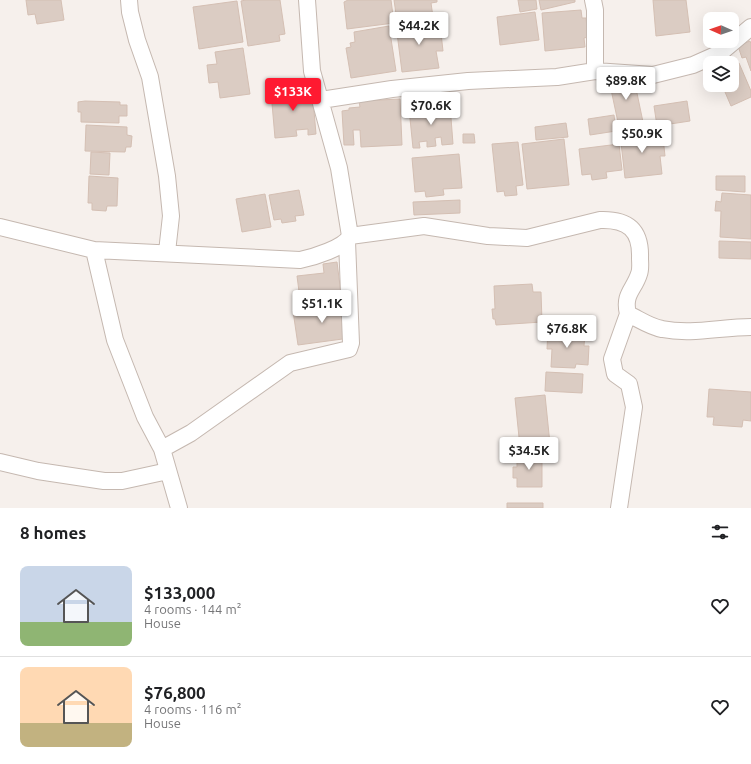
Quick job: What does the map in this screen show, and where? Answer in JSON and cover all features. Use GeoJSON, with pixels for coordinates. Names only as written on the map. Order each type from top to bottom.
{"type":"FeatureCollection","features":[{"type":"Feature","properties":{"kind":"street"},"geometry":{"type":"LineString","coordinates":[[129,0],[130,12],[137,40],[150,77],[167,176],[172,216],[167,252]]}},
{"type":"Feature","properties":{"kind":"street"},"geometry":{"type":"LineString","coordinates":[[162,449],[191,433],[290,363],[349,350],[351,343],[348,238],[339,168],[312,71],[307,0]]}},
{"type":"Feature","properties":{"kind":"street"},"geometry":{"type":"LineString","coordinates":[[593,0],[595,10],[595,71]]}},
{"type":"Feature","properties":{"kind":"street"},"geometry":{"type":"LineString","coordinates":[[321,100],[392,89],[460,82],[557,77],[595,71],[653,75],[693,65],[720,53],[751,27]]}},
{"type":"Feature","properties":{"kind":"street"},"geometry":{"type":"LineString","coordinates":[[0,227],[94,250],[167,252],[238,258],[300,260],[316,257],[348,238],[424,226],[488,236],[527,238],[600,220],[610,220],[629,225],[636,232],[640,248],[639,273],[628,293],[626,306],[628,314],[612,359],[615,374],[629,384],[634,407],[619,508]]}},
{"type":"Feature","properties":{"kind":"street"},"geometry":{"type":"LineString","coordinates":[[94,250],[115,340],[144,417],[162,449],[179,508]]}},
{"type":"Feature","properties":{"kind":"street"},"geometry":{"type":"LineString","coordinates":[[628,314],[660,329],[703,331],[733,327],[751,327]]}},
{"type":"Feature","properties":{"kind":"street"},"geometry":{"type":"LineString","coordinates":[[0,462],[38,471],[104,481],[122,481],[168,471]]}},
{"type":"Feature","properties":{"kind":"building"},"geometry":{"type":"Polygon","coordinates":[[[26,0],[61,0],[64,20],[37,24],[35,14],[28,15],[26,0]]]}},
{"type":"Feature","properties":{"kind":"building"},"geometry":{"type":"Polygon","coordinates":[[[280,0],[285,34],[279,35],[280,41],[248,46],[241,1],[280,0]]]}},
{"type":"Feature","properties":{"kind":"building"},"geometry":{"type":"Polygon","coordinates":[[[348,0],[391,0],[394,23],[347,29],[344,2],[348,0]]]}},
{"type":"Feature","properties":{"kind":"building"},"geometry":{"type":"Polygon","coordinates":[[[394,0],[437,0],[437,2],[431,3],[433,17],[397,21],[394,0]]]}},
{"type":"Feature","properties":{"kind":"building"},"geometry":{"type":"Polygon","coordinates":[[[518,0],[536,0],[537,9],[520,12],[518,0]]]}},
{"type":"Feature","properties":{"kind":"building"},"geometry":{"type":"Polygon","coordinates":[[[539,0],[575,0],[575,2],[541,10],[539,0]]]}},
{"type":"Feature","properties":{"kind":"building"},"geometry":{"type":"Polygon","coordinates":[[[653,0],[686,0],[690,32],[656,36],[653,0]]]}},
{"type":"Feature","properties":{"kind":"building"},"geometry":{"type":"Polygon","coordinates":[[[237,1],[243,42],[199,49],[193,7],[237,1]]]}},
{"type":"Feature","properties":{"kind":"building"},"geometry":{"type":"Polygon","coordinates":[[[581,10],[582,18],[586,18],[588,37],[584,38],[585,47],[545,51],[542,13],[581,10]]]}},
{"type":"Feature","properties":{"kind":"building"},"geometry":{"type":"Polygon","coordinates":[[[535,12],[539,40],[500,45],[497,17],[535,12]]]}},
{"type":"Feature","properties":{"kind":"building"},"geometry":{"type":"Polygon","coordinates":[[[432,20],[434,33],[441,33],[443,51],[436,51],[439,68],[402,72],[396,25],[432,20]]]}},
{"type":"Feature","properties":{"kind":"building"},"geometry":{"type":"Polygon","coordinates":[[[389,26],[396,71],[351,78],[346,48],[351,47],[350,43],[355,42],[354,32],[389,26]]]}},
{"type":"Feature","properties":{"kind":"building"},"geometry":{"type":"Polygon","coordinates":[[[750,41],[751,71],[746,57],[742,58],[739,46],[750,41]]]}},
{"type":"Feature","properties":{"kind":"building"},"geometry":{"type":"Polygon","coordinates":[[[243,48],[250,94],[220,98],[218,82],[209,83],[207,65],[217,64],[215,52],[243,48]]]}},
{"type":"Feature","properties":{"kind":"building"},"geometry":{"type":"Polygon","coordinates":[[[739,63],[751,91],[751,97],[731,106],[725,92],[739,92],[739,63]]]}},
{"type":"Feature","properties":{"kind":"building"},"geometry":{"type":"Polygon","coordinates":[[[633,74],[643,122],[619,127],[609,80],[633,74]]]}},
{"type":"Feature","properties":{"kind":"building"},"geometry":{"type":"Polygon","coordinates":[[[312,88],[316,134],[308,135],[308,129],[296,130],[297,136],[275,138],[271,92],[312,88]]]}},
{"type":"Feature","properties":{"kind":"building"},"geometry":{"type":"Polygon","coordinates":[[[400,99],[402,145],[361,147],[360,130],[353,130],[354,145],[344,145],[342,111],[349,110],[349,108],[360,107],[359,101],[400,99]]]}},
{"type":"Feature","properties":{"kind":"building"},"geometry":{"type":"Polygon","coordinates":[[[687,101],[690,121],[657,126],[654,106],[687,101]]]}},
{"type":"Feature","properties":{"kind":"building"},"geometry":{"type":"Polygon","coordinates":[[[78,102],[120,102],[120,105],[127,105],[127,116],[119,116],[119,123],[81,122],[81,112],[78,112],[78,102]]]}},
{"type":"Feature","properties":{"kind":"building"},"geometry":{"type":"Polygon","coordinates":[[[450,105],[453,144],[442,145],[441,137],[435,138],[436,146],[427,147],[427,141],[419,142],[420,148],[413,148],[409,109],[450,105]]]}},
{"type":"Feature","properties":{"kind":"building"},"geometry":{"type":"Polygon","coordinates":[[[614,115],[616,131],[590,135],[588,119],[614,115]]]}},
{"type":"Feature","properties":{"kind":"building"},"geometry":{"type":"Polygon","coordinates":[[[566,123],[568,137],[536,140],[535,127],[566,123]]]}},
{"type":"Feature","properties":{"kind":"building"},"geometry":{"type":"Polygon","coordinates":[[[86,125],[127,127],[127,135],[132,136],[131,147],[126,147],[125,152],[85,151],[86,125]]]}},
{"type":"Feature","properties":{"kind":"building"},"geometry":{"type":"Polygon","coordinates":[[[656,130],[657,138],[663,137],[665,156],[660,156],[662,174],[625,178],[620,134],[656,130]]]}},
{"type":"Feature","properties":{"kind":"building"},"geometry":{"type":"Polygon","coordinates":[[[463,134],[474,134],[475,143],[463,143],[463,134]]]}},
{"type":"Feature","properties":{"kind":"building"},"geometry":{"type":"Polygon","coordinates":[[[564,139],[569,185],[527,189],[522,144],[564,139]]]}},
{"type":"Feature","properties":{"kind":"building"},"geometry":{"type":"Polygon","coordinates":[[[518,142],[523,185],[516,186],[517,195],[505,196],[504,191],[497,192],[492,144],[518,142]]]}},
{"type":"Feature","properties":{"kind":"building"},"geometry":{"type":"Polygon","coordinates":[[[619,144],[622,170],[606,172],[607,178],[592,180],[591,174],[582,175],[579,149],[619,144]]]}},
{"type":"Feature","properties":{"kind":"building"},"geometry":{"type":"Polygon","coordinates":[[[91,152],[110,153],[109,175],[90,174],[91,152]]]}},
{"type":"Feature","properties":{"kind":"building"},"geometry":{"type":"Polygon","coordinates":[[[459,154],[462,188],[443,189],[444,195],[426,197],[425,191],[415,192],[412,158],[459,154]]]}},
{"type":"Feature","properties":{"kind":"building"},"geometry":{"type":"Polygon","coordinates":[[[89,176],[118,178],[117,206],[107,206],[106,211],[92,210],[92,203],[88,203],[89,176]]]}},
{"type":"Feature","properties":{"kind":"building"},"geometry":{"type":"Polygon","coordinates":[[[716,176],[745,176],[745,192],[716,190],[716,176]]]}},
{"type":"Feature","properties":{"kind":"building"},"geometry":{"type":"Polygon","coordinates":[[[299,190],[304,215],[295,216],[296,221],[282,223],[281,219],[274,220],[269,195],[299,190]]]}},
{"type":"Feature","properties":{"kind":"building"},"geometry":{"type":"Polygon","coordinates":[[[722,193],[751,195],[751,239],[720,237],[721,211],[715,211],[716,201],[721,202],[722,193]]]}},
{"type":"Feature","properties":{"kind":"building"},"geometry":{"type":"Polygon","coordinates":[[[265,194],[271,227],[242,232],[236,199],[265,194]]]}},
{"type":"Feature","properties":{"kind":"building"},"geometry":{"type":"Polygon","coordinates":[[[460,200],[460,213],[414,215],[413,202],[460,200]]]}},
{"type":"Feature","properties":{"kind":"building"},"geometry":{"type":"Polygon","coordinates":[[[719,241],[751,242],[751,259],[719,258],[719,241]]]}},
{"type":"Feature","properties":{"kind":"building"},"geometry":{"type":"Polygon","coordinates":[[[337,262],[341,294],[300,299],[297,276],[324,273],[323,264],[337,262]]]}},
{"type":"Feature","properties":{"kind":"building"},"geometry":{"type":"Polygon","coordinates":[[[532,284],[533,292],[541,292],[542,322],[496,325],[495,319],[493,319],[492,309],[495,309],[494,286],[532,284]]]}},
{"type":"Feature","properties":{"kind":"building"},"geometry":{"type":"Polygon","coordinates":[[[345,304],[350,338],[298,345],[293,311],[345,304]]]}},
{"type":"Feature","properties":{"kind":"building"},"geometry":{"type":"Polygon","coordinates":[[[548,329],[585,333],[584,346],[589,346],[588,365],[576,364],[575,368],[551,367],[552,349],[547,349],[548,329]]]}},
{"type":"Feature","properties":{"kind":"building"},"geometry":{"type":"Polygon","coordinates":[[[546,372],[583,374],[582,393],[545,391],[546,372]]]}},
{"type":"Feature","properties":{"kind":"building"},"geometry":{"type":"Polygon","coordinates":[[[709,389],[751,392],[751,421],[743,420],[742,427],[713,425],[714,417],[707,417],[709,389]]]}},
{"type":"Feature","properties":{"kind":"building"},"geometry":{"type":"Polygon","coordinates":[[[545,395],[550,444],[520,447],[515,398],[545,395]]]}},
{"type":"Feature","properties":{"kind":"building"},"geometry":{"type":"Polygon","coordinates":[[[517,455],[542,455],[542,487],[517,487],[517,478],[513,478],[513,467],[517,467],[517,455]]]}},
{"type":"Feature","properties":{"kind":"building"},"geometry":{"type":"Polygon","coordinates":[[[507,503],[543,503],[543,508],[507,508],[507,503]]]}}]}
